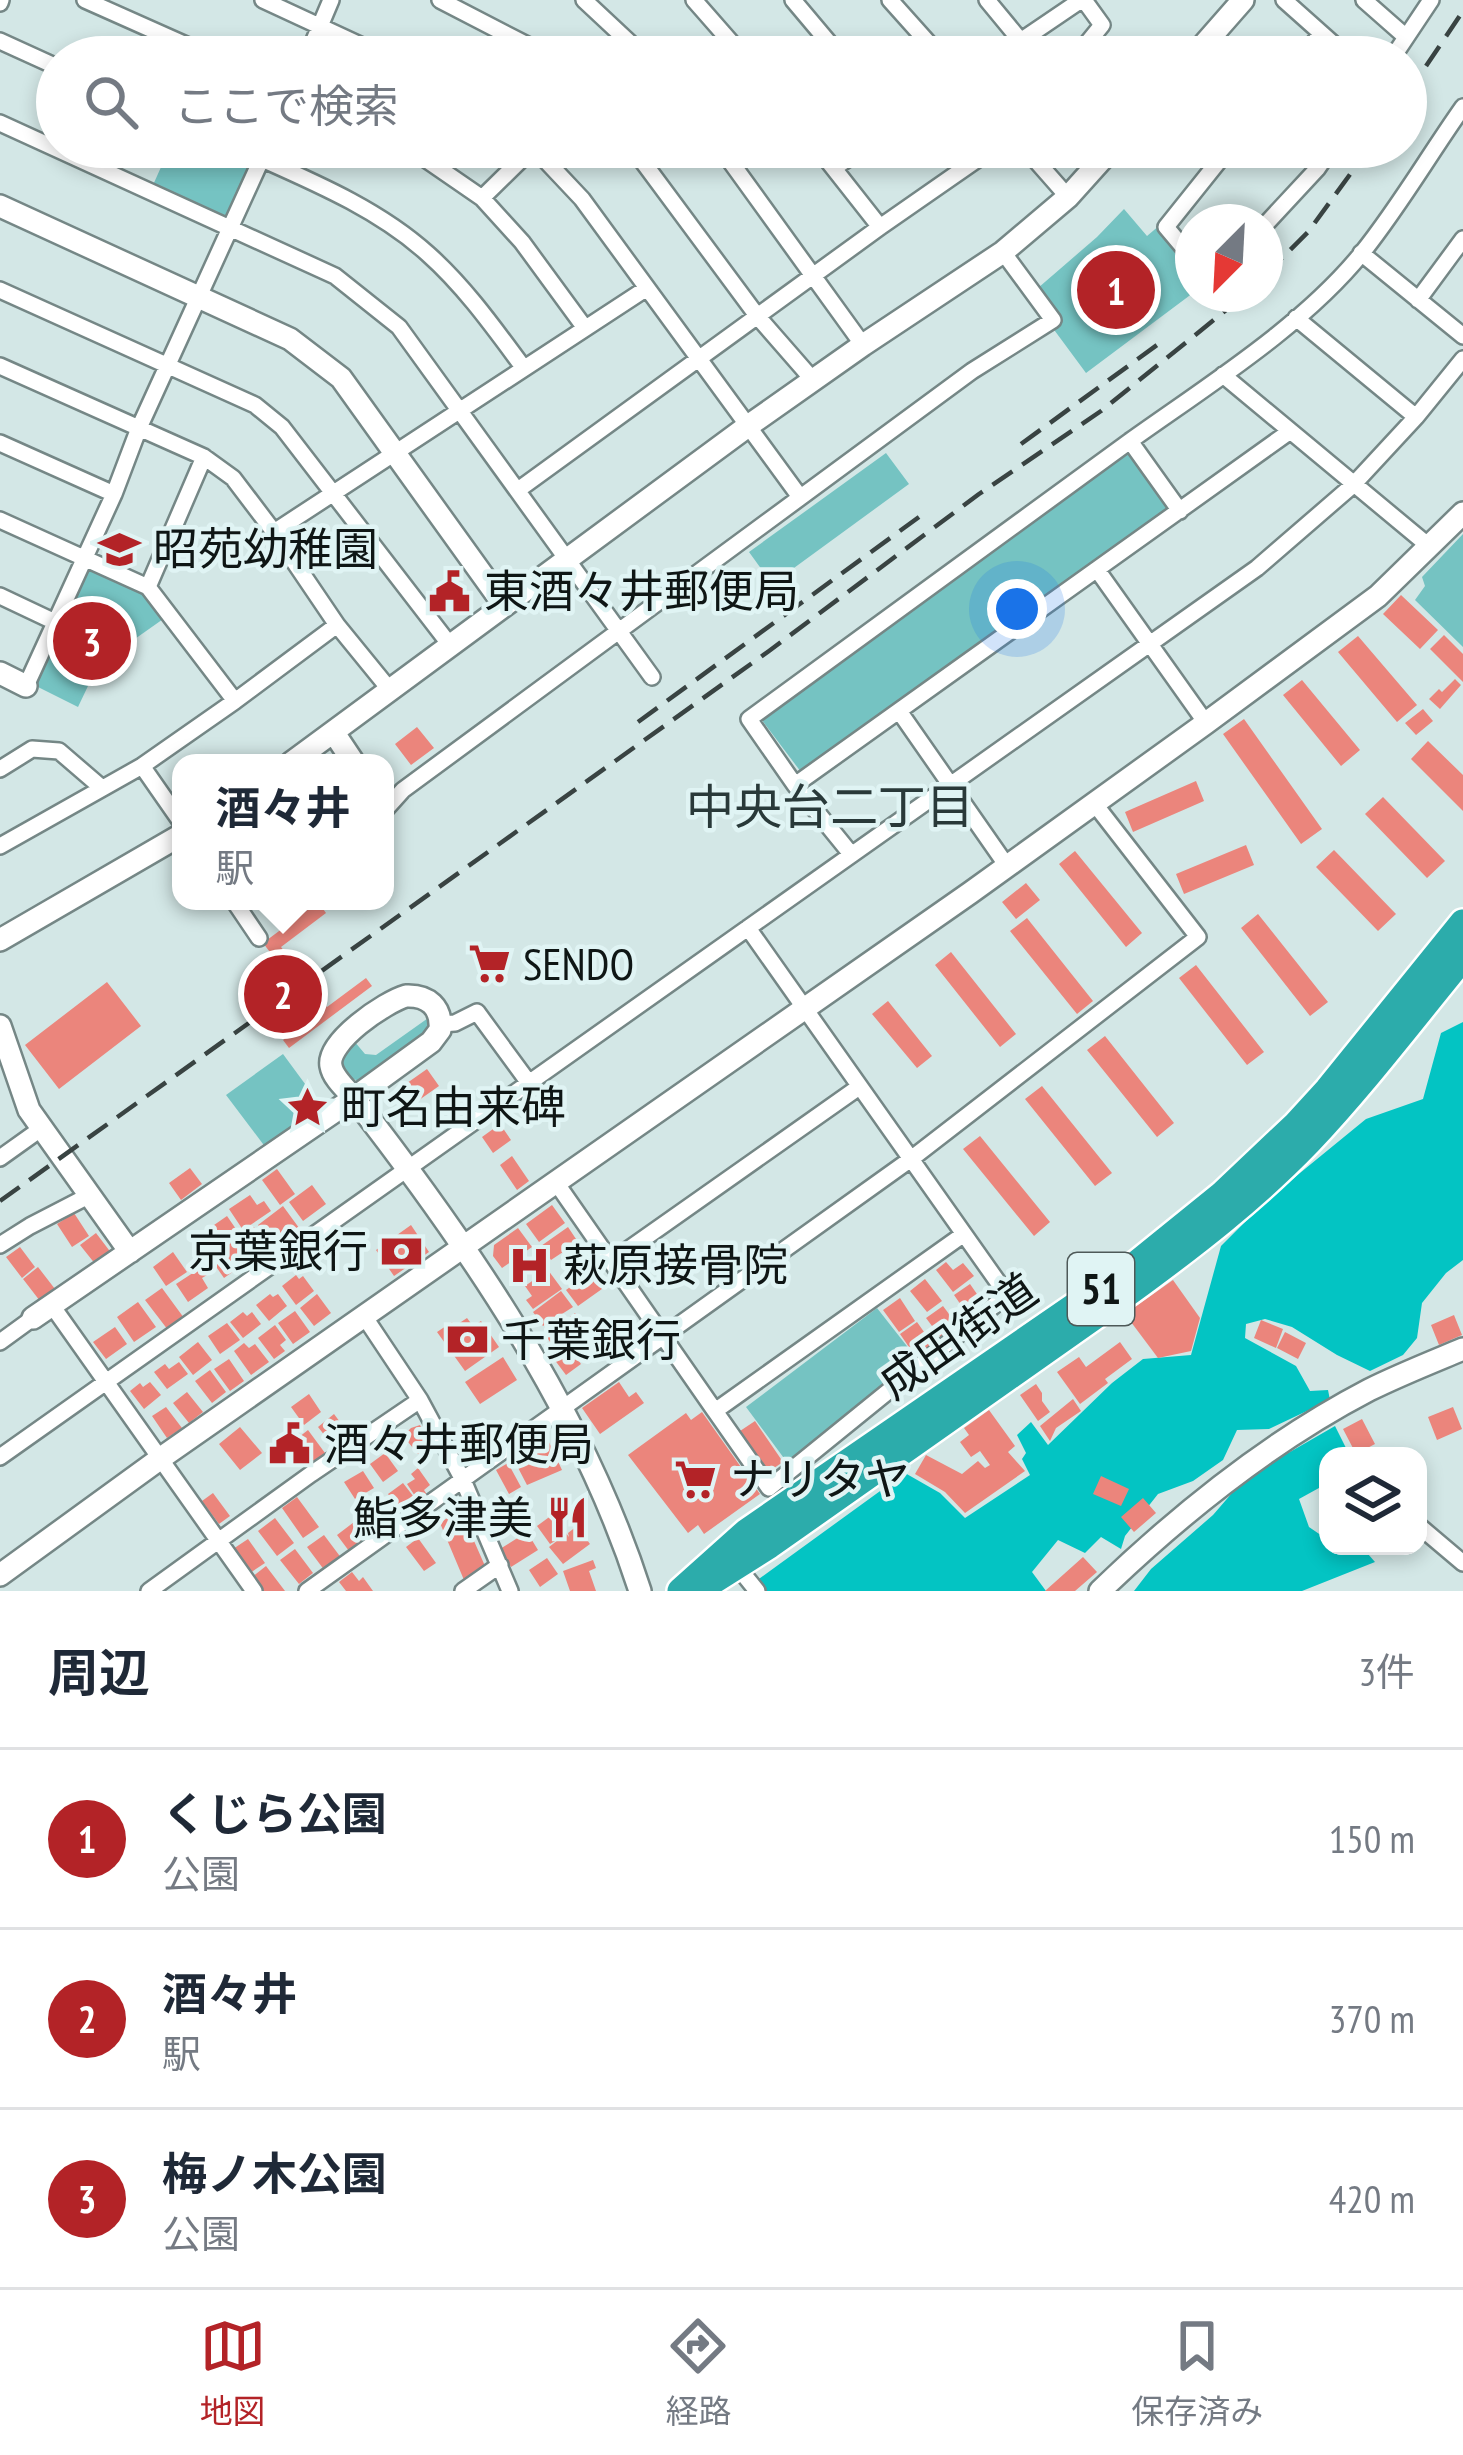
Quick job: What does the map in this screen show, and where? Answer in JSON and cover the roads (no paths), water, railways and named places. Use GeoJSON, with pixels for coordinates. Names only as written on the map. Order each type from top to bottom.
{"type":"FeatureCollection","features":[{"type":"Feature","properties":{"kind":"highway","name":"成田街道"},"geometry":{"type":"LineString","coordinates":[[681,1591],[747,1532],[1138,1263],[1222,1195],[1328,1090],[1463,923]]}},
{"type":"Feature","properties":{"kind":"highway","name":"成田街道"},"geometry":{"type":"LineString","coordinates":[[696,1591],[1147,1279],[1251,1197],[1337,1110],[1463,957]]}},
{"type":"Feature","properties":{"kind":"street"},"geometry":{"type":"LineString","coordinates":[[85,0],[166,36]]}},
{"type":"Feature","properties":{"kind":"street"},"geometry":{"type":"LineString","coordinates":[[263,0],[341,36]]}},
{"type":"Feature","properties":{"kind":"street"},"geometry":{"type":"LineString","coordinates":[[316,36],[331,0]]}},
{"type":"Feature","properties":{"kind":"street"},"geometry":{"type":"LineString","coordinates":[[440,0],[510,36]]}},
{"type":"Feature","properties":{"kind":"street"},"geometry":{"type":"LineString","coordinates":[[584,0],[618,36]]}},
{"type":"Feature","properties":{"kind":"street"},"geometry":{"type":"LineString","coordinates":[[694,0],[726,36]]}},
{"type":"Feature","properties":{"kind":"street"},"geometry":{"type":"LineString","coordinates":[[793,0],[823,36]]}},
{"type":"Feature","properties":{"kind":"street"},"geometry":{"type":"LineString","coordinates":[[890,0],[922,36]]}},
{"type":"Feature","properties":{"kind":"street"},"geometry":{"type":"LineString","coordinates":[[987,0],[1017,36]]}},
{"type":"Feature","properties":{"kind":"street"},"geometry":{"type":"LineString","coordinates":[[1026,36],[1083,0],[1102,25],[1093,36]]}},
{"type":"Feature","properties":{"kind":"street"},"geometry":{"type":"LineString","coordinates":[[1211,36],[1243,0]]}},
{"type":"Feature","properties":{"kind":"street"},"geometry":{"type":"LineString","coordinates":[[1284,0],[1323,36]]}},
{"type":"Feature","properties":{"kind":"street"},"geometry":{"type":"LineString","coordinates":[[1364,0],[1405,36]]}},
{"type":"Feature","properties":{"kind":"street"},"geometry":{"type":"LineString","coordinates":[[1407,36],[1431,0]]}},
{"type":"Feature","properties":{"kind":"street"},"geometry":{"type":"LineString","coordinates":[[0,41],[36,57]]}},
{"type":"Feature","properties":{"kind":"street"},"geometry":{"type":"LineString","coordinates":[[1427,158],[1463,107]]}},
{"type":"Feature","properties":{"kind":"street"},"geometry":{"type":"LineString","coordinates":[[0,123],[36,140]]}},
{"type":"Feature","properties":{"kind":"street"},"geometry":{"type":"LineString","coordinates":[[1448,128],[1463,141]]}},
{"type":"Feature","properties":{"kind":"street"},"geometry":{"type":"LineString","coordinates":[[98,168],[335,276],[399,327],[652,677]]}},
{"type":"Feature","properties":{"kind":"street"},"geometry":{"type":"LineString","coordinates":[[0,673],[26,686],[258,168]]}},
{"type":"Feature","properties":{"kind":"street"},"geometry":{"type":"LineString","coordinates":[[292,168],[379,217],[429,254],[476,304],[523,367]]}},
{"type":"Feature","properties":{"kind":"street"},"geometry":{"type":"LineString","coordinates":[[438,168],[482,198],[522,242],[585,328]]}},
{"type":"Feature","properties":{"kind":"street"},"geometry":{"type":"LineString","coordinates":[[482,198],[512,168]]}},
{"type":"Feature","properties":{"kind":"street"},"geometry":{"type":"LineString","coordinates":[[553,168],[582,199],[800,497]]}},
{"type":"Feature","properties":{"kind":"street"},"geometry":{"type":"LineString","coordinates":[[648,168],[758,316],[814,380]]}},
{"type":"Feature","properties":{"kind":"street"},"geometry":{"type":"LineString","coordinates":[[735,168],[863,345]]}},
{"type":"Feature","properties":{"kind":"street"},"geometry":{"type":"LineString","coordinates":[[834,168],[880,226]]}},
{"type":"Feature","properties":{"kind":"street"},"geometry":{"type":"LineString","coordinates":[[518,490],[964,168]]}},
{"type":"Feature","properties":{"kind":"street"},"geometry":{"type":"LineString","coordinates":[[1042,168],[1068,197]]}},
{"type":"Feature","properties":{"kind":"street"},"geometry":{"type":"LineString","coordinates":[[327,747],[390,690],[504,604],[863,345],[1004,252],[1094,168]]}},
{"type":"Feature","properties":{"kind":"street"},"geometry":{"type":"LineString","coordinates":[[1184,204],[1213,168]]}},
{"type":"Feature","properties":{"kind":"street"},"geometry":{"type":"LineString","coordinates":[[1283,206],[1318,168]]}},
{"type":"Feature","properties":{"kind":"street"},"geometry":{"type":"LineString","coordinates":[[851,854],[749,718],[1295,318],[1361,254],[1420,168]]}},
{"type":"Feature","properties":{"kind":"street"},"geometry":{"type":"LineString","coordinates":[[0,206],[290,339],[341,378],[504,604]]}},
{"type":"Feature","properties":{"kind":"street"},"geometry":{"type":"LineString","coordinates":[[1418,300],[1463,239]]}},
{"type":"Feature","properties":{"kind":"street"},"geometry":{"type":"LineString","coordinates":[[394,800],[972,371],[1053,320],[1004,252]]}},
{"type":"Feature","properties":{"kind":"street"},"geometry":{"type":"LineString","coordinates":[[1361,254],[1463,336]]}},
{"type":"Feature","properties":{"kind":"street"},"geometry":{"type":"LineString","coordinates":[[274,532],[647,288]]}},
{"type":"Feature","properties":{"kind":"street"},"geometry":{"type":"LineString","coordinates":[[0,290],[256,405],[282,427],[450,645]]}},
{"type":"Feature","properties":{"kind":"street"},"geometry":{"type":"LineString","coordinates":[[1295,318],[1416,417]]}},
{"type":"Feature","properties":{"kind":"street"},"geometry":{"type":"LineString","coordinates":[[0,1457],[1258,568],[1353,484],[1463,359]]}},
{"type":"Feature","properties":{"kind":"street"},"geometry":{"type":"LineString","coordinates":[[0,366],[204,457],[233,478],[337,625],[390,690]]}},
{"type":"Feature","properties":{"kind":"street"},"geometry":{"type":"LineString","coordinates":[[1222,375],[1430,547]]}},
{"type":"Feature","properties":{"kind":"street"},"geometry":{"type":"LineString","coordinates":[[795,785],[1289,432]]}},
{"type":"Feature","properties":{"kind":"street"},"geometry":{"type":"LineString","coordinates":[[1130,440],[1180,511]]}},
{"type":"Feature","properties":{"kind":"street"},"geometry":{"type":"LineString","coordinates":[[0,443],[113,494]]}},
{"type":"Feature","properties":{"kind":"street"},"geometry":{"type":"LineString","coordinates":[[148,587],[204,457]]}},
{"type":"Feature","properties":{"kind":"street"},"geometry":{"type":"LineString","coordinates":[[0,1575],[1207,723],[1378,596],[1463,513]]}},
{"type":"Feature","properties":{"kind":"street"},"geometry":{"type":"LineString","coordinates":[[0,520],[148,587],[235,701]]}},
{"type":"Feature","properties":{"kind":"street"},"geometry":{"type":"LineString","coordinates":[[1098,571],[1207,723]]}},
{"type":"Feature","properties":{"kind":"street"},"geometry":{"type":"LineString","coordinates":[[0,596],[55,622]]}},
{"type":"Feature","properties":{"kind":"street"},"geometry":{"type":"LineString","coordinates":[[0,846],[142,766],[337,625]]}},
{"type":"Feature","properties":{"kind":"street"},"geometry":{"type":"LineString","coordinates":[[898,711],[1007,866]]}},
{"type":"Feature","properties":{"kind":"street"},"geometry":{"type":"LineString","coordinates":[[0,769],[32,749],[59,751],[102,788]]}},
{"type":"Feature","properties":{"kind":"street"},"geometry":{"type":"LineString","coordinates":[[142,766],[172,809]]}},
{"type":"Feature","properties":{"kind":"street"},"geometry":{"type":"LineString","coordinates":[[308,1591],[911,1159],[1198,938],[1094,803]]}},
{"type":"Feature","properties":{"kind":"street"},"geometry":{"type":"LineString","coordinates":[[0,940],[172,841]]}},
{"type":"Feature","properties":{"kind":"street"},"geometry":{"type":"LineString","coordinates":[[240,910],[259,938]]}},
{"type":"Feature","properties":{"kind":"street"},"geometry":{"type":"LineString","coordinates":[[556,1181],[769,1488],[1007,1295],[748,928]]}},
{"type":"Feature","properties":{"kind":"street"},"geometry":{"type":"LineString","coordinates":[[441,1024],[435,1007],[422,996],[395,999],[333,1050],[334,1074],[512,1319],[609,1510],[640,1591]]}},
{"type":"Feature","properties":{"kind":"street"},"geometry":{"type":"LineString","coordinates":[[441,1024],[477,1012],[529,1083]]}},
{"type":"Feature","properties":{"kind":"street"},"geometry":{"type":"LineString","coordinates":[[0,1342],[354,1098],[430,1042],[441,1024]]}},
{"type":"Feature","properties":{"kind":"street"},"geometry":{"type":"LineString","coordinates":[[0,1026],[22,1097],[130,1252]]}},
{"type":"Feature","properties":{"kind":"street"},"geometry":{"type":"LineString","coordinates":[[612,1261],[860,1087]]}},
{"type":"Feature","properties":{"kind":"street"},"geometry":{"type":"LineString","coordinates":[[0,1158],[42,1128]]}},
{"type":"Feature","properties":{"kind":"street"},"geometry":{"type":"LineString","coordinates":[[0,1245],[90,1195]]}},
{"type":"Feature","properties":{"kind":"street"},"geometry":{"type":"LineString","coordinates":[[716,1411],[964,1234]]}},
{"type":"Feature","properties":{"kind":"street"},"geometry":{"type":"LineString","coordinates":[[53,1307],[254,1591]]}},
{"type":"Feature","properties":{"kind":"street"},"geometry":{"type":"LineString","coordinates":[[364,1316],[420,1400],[463,1480],[510,1591]]}},
{"type":"Feature","properties":{"kind":"street"},"geometry":{"type":"LineString","coordinates":[[1100,1591],[1191,1509],[1300,1430],[1369,1390],[1463,1348]]}},
{"type":"Feature","properties":{"kind":"street"},"geometry":{"type":"LineString","coordinates":[[149,1591],[420,1400]]}},
{"type":"Feature","properties":{"kind":"street"},"geometry":{"type":"LineString","coordinates":[[1427,1533],[1463,1563]]}},
{"type":"Feature","properties":{"kind":"street"},"geometry":{"type":"LineString","coordinates":[[464,1591],[500,1564]]}},
{"type":"Feature","properties":{"kind":"street"},"geometry":{"type":"LineString","coordinates":[[736,1566],[758,1591]]}},
{"type":"Feature","properties":{"kind":"railway"},"geometry":{"type":"LineString","coordinates":[[1427,65],[1463,11]]}},
{"type":"Feature","properties":{"kind":"railway"},"geometry":{"type":"LineString","coordinates":[[1283,257],[1308,232],[1355,168]]}},
{"type":"Feature","properties":{"kind":"railway"},"geometry":{"type":"LineString","coordinates":[[0,1201],[769,651],[979,494],[1101,411],[1224,312]]}},
{"type":"Feature","properties":{"kind":"railway"},"geometry":{"type":"LineString","coordinates":[[1021,444],[1157,345]]}},
{"type":"Feature","properties":{"kind":"railway"},"geometry":{"type":"LineString","coordinates":[[638,722],[919,517]]}},
{"type":"Feature","properties":{"kind":"place","name":"くじら公園"},"geometry":{"type":"Point","coordinates":[1116,290]}},
{"type":"Feature","properties":{"kind":"place","name":"昭苑幼稚園"},"geometry":{"type":"Point","coordinates":[119,549]}},
{"type":"Feature","properties":{"kind":"place","name":"東酒々井郵便局"},"geometry":{"type":"Point","coordinates":[450,591]}},
{"type":"Feature","properties":{"kind":"place","name":"梅ノ木公園"},"geometry":{"type":"Point","coordinates":[92,641]}},
{"type":"Feature","properties":{"kind":"place","name":"SENDO"},"geometry":{"type":"Point","coordinates":[489,964]}},
{"type":"Feature","properties":{"kind":"place","name":"酒々井"},"geometry":{"type":"Point","coordinates":[283,994]}},
{"type":"Feature","properties":{"kind":"place","name":"町名由来碑"},"geometry":{"type":"Point","coordinates":[307,1107]}},
{"type":"Feature","properties":{"kind":"place","name":"京葉銀行"},"geometry":{"type":"Point","coordinates":[402,1251]}},
{"type":"Feature","properties":{"kind":"place","name":"萩原接骨院"},"geometry":{"type":"Point","coordinates":[529,1265]}},
{"type":"Feature","properties":{"kind":"place","name":"千葉銀行"},"geometry":{"type":"Point","coordinates":[467,1340]}},
{"type":"Feature","properties":{"kind":"place","name":"酒々井郵便局"},"geometry":{"type":"Point","coordinates":[290,1444]}},
{"type":"Feature","properties":{"kind":"place","name":"ナリタヤ"},"geometry":{"type":"Point","coordinates":[696,1479]}},
{"type":"Feature","properties":{"kind":"place","name":"鮨多津美"},"geometry":{"type":"Point","coordinates":[567,1518]}},
{"type":"Feature","properties":{"kind":"district","name":"中央台二丁目"},"geometry":{"type":"Point","coordinates":[830,807]}}]}
